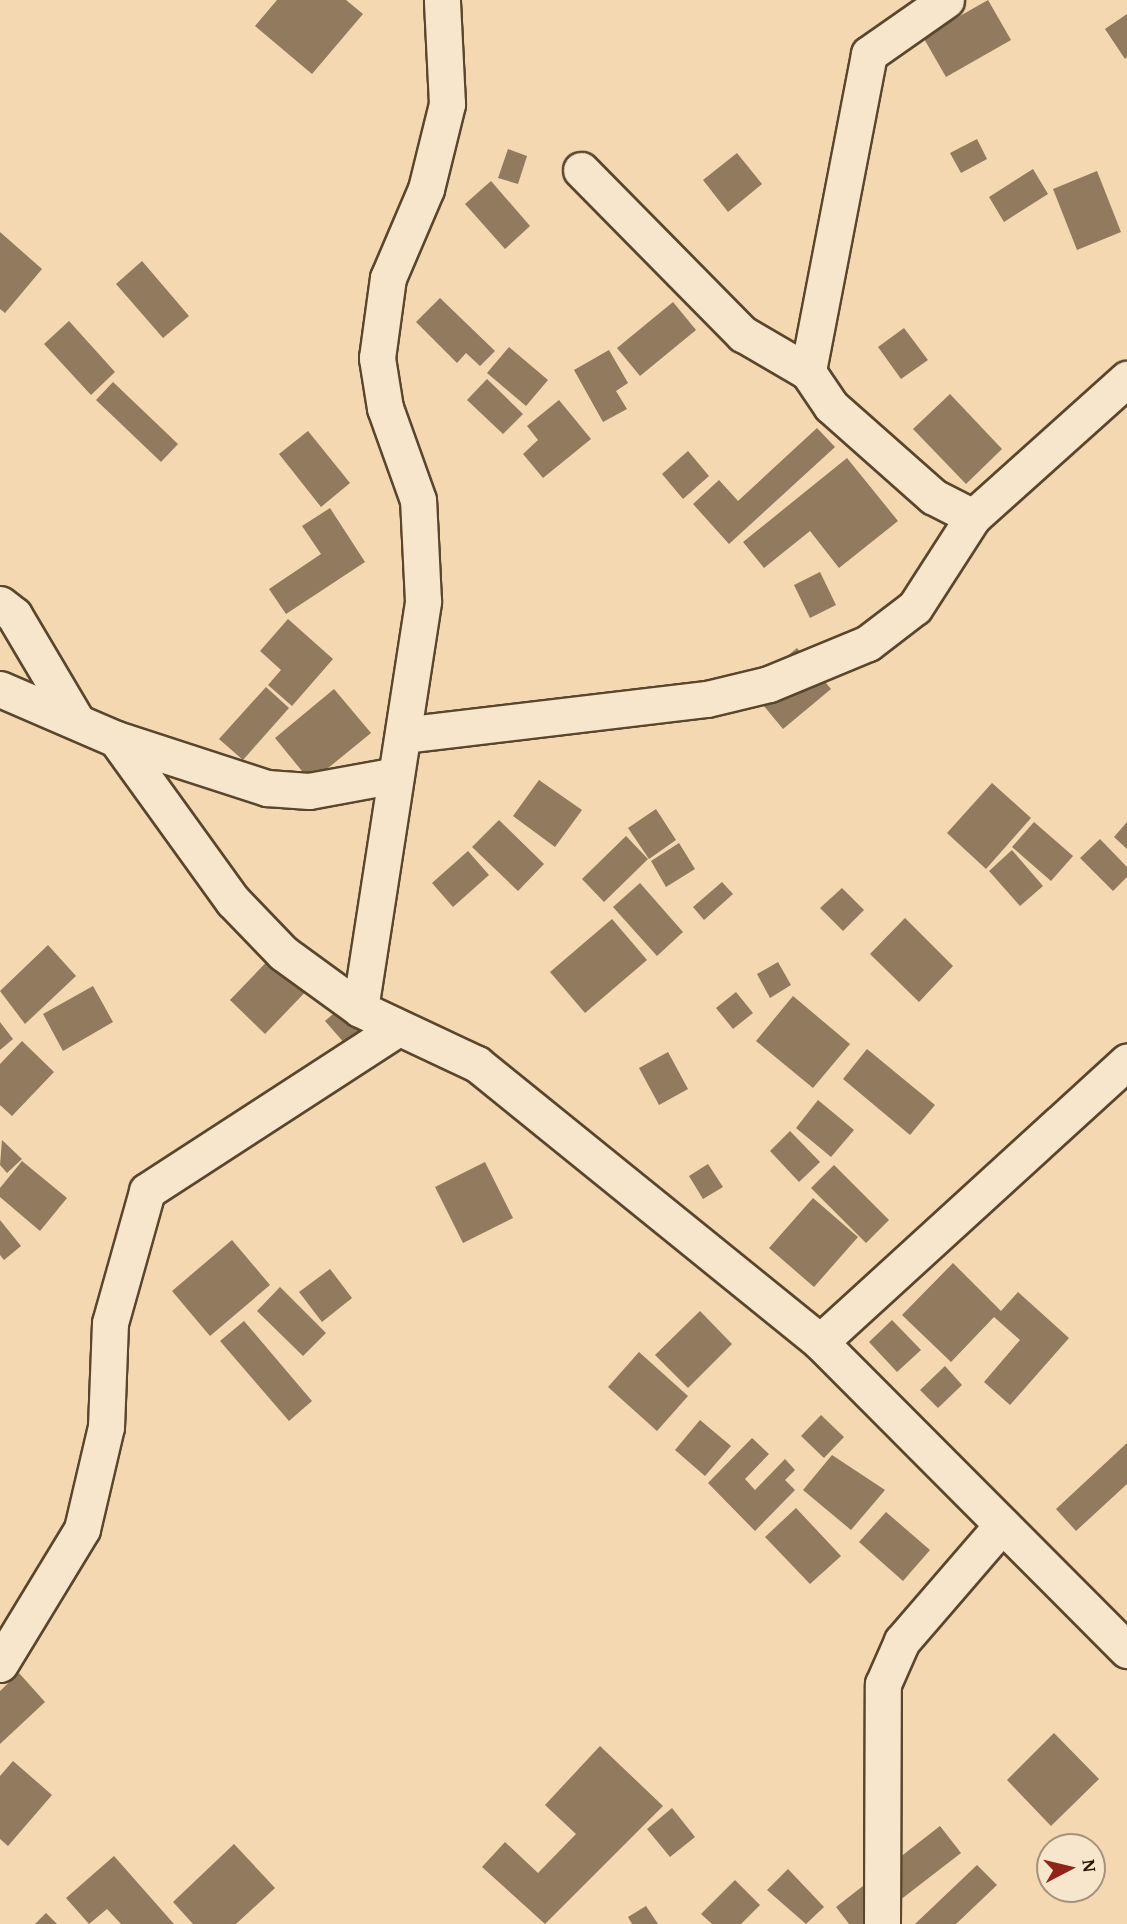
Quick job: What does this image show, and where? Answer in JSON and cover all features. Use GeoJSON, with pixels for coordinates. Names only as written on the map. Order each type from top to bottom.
{"type":"FeatureCollection","features":[{"type":"Feature","properties":{"kind":"street"},"geometry":{"type":"LineString","coordinates":[[359,1009],[396,775],[419,651],[424,550],[412,479],[385,408],[377,358],[388,278],[426,189],[447,104],[442,0]]}},
{"type":"Feature","properties":{"kind":"street"},"geometry":{"type":"LineString","coordinates":[[808,372],[869,54],[946,0]]}},
{"type":"Feature","properties":{"kind":"street"},"geometry":{"type":"LineString","coordinates":[[581,170],[743,334],[808,372],[831,405],[934,497],[973,517]]}},
{"type":"Feature","properties":{"kind":"street"},"geometry":{"type":"LineString","coordinates":[[403,735],[644,710],[769,684],[828,662],[893,628],[915,607],[973,517],[1127,379]]}},
{"type":"Feature","properties":{"kind":"street"},"geometry":{"type":"LineString","coordinates":[[0,604],[14,615],[76,720]]}},
{"type":"Feature","properties":{"kind":"street"},"geometry":{"type":"LineString","coordinates":[[0,689],[116,739],[288,791],[396,775]]}},
{"type":"Feature","properties":{"kind":"street"},"geometry":{"type":"LineString","coordinates":[[116,739],[233,901],[283,953],[359,1009],[396,1029],[477,1064],[820,1342],[1127,1650]]}},
{"type":"Feature","properties":{"kind":"street"},"geometry":{"type":"LineString","coordinates":[[0,1664],[82,1530],[106,1427],[110,1323],[147,1191],[396,1029]]}},
{"type":"Feature","properties":{"kind":"street"},"geometry":{"type":"LineString","coordinates":[[820,1342],[1127,1062]]}},
{"type":"Feature","properties":{"kind":"street"},"geometry":{"type":"LineString","coordinates":[[882,1924],[883,1684],[902,1641],[1002,1525]]}},
{"type":"Feature","properties":{"kind":"building"},"geometry":{"type":"Polygon","coordinates":[[[277,0],[346,0],[363,14],[312,74],[255,26],[277,0]]]}},
{"type":"Feature","properties":{"kind":"building"},"geometry":{"type":"Polygon","coordinates":[[[988,0],[1011,40],[946,77],[923,37],[988,0]]]}},
{"type":"Feature","properties":{"kind":"building"},"geometry":{"type":"Polygon","coordinates":[[[1127,14],[1127,57],[1125,59],[1105,29],[1127,14]]]}},
{"type":"Feature","properties":{"kind":"building"},"geometry":{"type":"Polygon","coordinates":[[[977,139],[987,159],[961,173],[950,153],[977,139]]]}},
{"type":"Feature","properties":{"kind":"building"},"geometry":{"type":"Polygon","coordinates":[[[508,149],[527,156],[518,184],[498,178],[508,149]]]}},
{"type":"Feature","properties":{"kind":"building"},"geometry":{"type":"Polygon","coordinates":[[[737,153],[762,184],[728,212],[703,180],[737,153]]]}},
{"type":"Feature","properties":{"kind":"building"},"geometry":{"type":"Polygon","coordinates":[[[1033,169],[1048,194],[1004,222],[989,197],[1033,169]]]}},
{"type":"Feature","properties":{"kind":"building"},"geometry":{"type":"Polygon","coordinates":[[[1097,171],[1121,232],[1077,250],[1053,189],[1097,171]]]}},
{"type":"Feature","properties":{"kind":"building"},"geometry":{"type":"Polygon","coordinates":[[[491,181],[530,226],[505,249],[465,204],[491,181]]]}},
{"type":"Feature","properties":{"kind":"building"},"geometry":{"type":"Polygon","coordinates":[[[0,232],[42,269],[5,313],[0,309],[0,232]]]}},
{"type":"Feature","properties":{"kind":"building"},"geometry":{"type":"Polygon","coordinates":[[[142,261],[189,316],[163,338],[116,284],[142,261]]]}},
{"type":"Feature","properties":{"kind":"building"},"geometry":{"type":"Polygon","coordinates":[[[440,298],[495,351],[480,366],[466,353],[457,363],[416,322],[440,298]]]}},
{"type":"Feature","properties":{"kind":"building"},"geometry":{"type":"Polygon","coordinates":[[[673,302],[696,330],[640,376],[617,348],[673,302]]]}},
{"type":"Feature","properties":{"kind":"building"},"geometry":{"type":"Polygon","coordinates":[[[69,321],[115,372],[91,395],[44,344],[69,321]]]}},
{"type":"Feature","properties":{"kind":"building"},"geometry":{"type":"Polygon","coordinates":[[[904,328],[928,360],[901,379],[878,347],[904,328]]]}},
{"type":"Feature","properties":{"kind":"building"},"geometry":{"type":"Polygon","coordinates":[[[509,347],[548,380],[526,406],[487,373],[509,347]]]}},
{"type":"Feature","properties":{"kind":"building"},"geometry":{"type":"Polygon","coordinates":[[[609,350],[628,383],[616,391],[627,409],[603,422],[574,370],[609,350]]]}},
{"type":"Feature","properties":{"kind":"building"},"geometry":{"type":"Polygon","coordinates":[[[487,379],[523,414],[503,434],[467,400],[487,379]]]}},
{"type":"Feature","properties":{"kind":"building"},"geometry":{"type":"Polygon","coordinates":[[[113,382],[178,444],[161,462],[96,400],[113,382]]]}},
{"type":"Feature","properties":{"kind":"building"},"geometry":{"type":"Polygon","coordinates":[[[950,394],[1002,449],[966,484],[913,429],[950,394]]]}},
{"type":"Feature","properties":{"kind":"building"},"geometry":{"type":"Polygon","coordinates":[[[559,400],[591,439],[543,478],[523,454],[538,440],[527,426],[559,400]]]}},
{"type":"Feature","properties":{"kind":"building"},"geometry":{"type":"Polygon","coordinates":[[[817,428],[835,447],[729,544],[693,504],[719,480],[738,501],[817,428]]]}},
{"type":"Feature","properties":{"kind":"building"},"geometry":{"type":"Polygon","coordinates":[[[308,431],[350,483],[321,507],[279,454],[308,431]]]}},
{"type":"Feature","properties":{"kind":"building"},"geometry":{"type":"Polygon","coordinates":[[[688,451],[709,476],[683,499],[662,474],[688,451]]]}},
{"type":"Feature","properties":{"kind":"building"},"geometry":{"type":"Polygon","coordinates":[[[847,458],[898,521],[839,568],[810,531],[764,568],[743,542],[847,458]]]}},
{"type":"Feature","properties":{"kind":"building"},"geometry":{"type":"Polygon","coordinates":[[[330,508],[365,562],[286,614],[269,589],[321,554],[302,526],[330,508]]]}},
{"type":"Feature","properties":{"kind":"building"},"geometry":{"type":"Polygon","coordinates":[[[820,572],[836,605],[810,618],[794,585],[820,572]]]}},
{"type":"Feature","properties":{"kind":"building"},"geometry":{"type":"Polygon","coordinates":[[[288,619],[333,659],[292,706],[268,685],[281,670],[260,651],[288,619]]]}},
{"type":"Feature","properties":{"kind":"building"},"geometry":{"type":"Polygon","coordinates":[[[797,648],[831,689],[783,729],[749,688],[797,648]]]}},
{"type":"Feature","properties":{"kind":"building"},"geometry":{"type":"Polygon","coordinates":[[[266,687],[289,708],[243,760],[219,739],[266,687]]]}},
{"type":"Feature","properties":{"kind":"building"},"geometry":{"type":"Polygon","coordinates":[[[334,689],[371,733],[311,782],[275,738],[334,689]]]}},
{"type":"Feature","properties":{"kind":"building"},"geometry":{"type":"Polygon","coordinates":[[[539,780],[582,810],[555,847],[513,816],[539,780]]]}},
{"type":"Feature","properties":{"kind":"building"},"geometry":{"type":"Polygon","coordinates":[[[992,783],[1031,818],[986,869],[947,833],[992,783]]]}},
{"type":"Feature","properties":{"kind":"building"},"geometry":{"type":"Polygon","coordinates":[[[656,809],[676,840],[649,859],[628,828],[656,809]]]}},
{"type":"Feature","properties":{"kind":"building"},"geometry":{"type":"Polygon","coordinates":[[[499,820],[544,864],[518,891],[472,847],[499,820]]]}},
{"type":"Feature","properties":{"kind":"building"},"geometry":{"type":"Polygon","coordinates":[[[1034,822],[1073,856],[1051,881],[1012,847],[1034,822]]]}},
{"type":"Feature","properties":{"kind":"building"},"geometry":{"type":"Polygon","coordinates":[[[1127,822],[1127,849],[1114,837],[1127,822]]]}},
{"type":"Feature","properties":{"kind":"building"},"geometry":{"type":"Polygon","coordinates":[[[626,836],[648,859],[604,902],[582,879],[626,836]]]}},
{"type":"Feature","properties":{"kind":"building"},"geometry":{"type":"Polygon","coordinates":[[[1100,839],[1127,867],[1127,877],[1113,891],[1080,858],[1100,839]]]}},
{"type":"Feature","properties":{"kind":"building"},"geometry":{"type":"Polygon","coordinates":[[[679,843],[695,869],[666,887],[651,861],[679,843]]]}},
{"type":"Feature","properties":{"kind":"building"},"geometry":{"type":"Polygon","coordinates":[[[1012,850],[1043,886],[1020,906],[989,871],[1012,850]]]}},
{"type":"Feature","properties":{"kind":"building"},"geometry":{"type":"Polygon","coordinates":[[[468,851],[489,875],[453,907],[432,883],[468,851]]]}},
{"type":"Feature","properties":{"kind":"building"},"geometry":{"type":"Polygon","coordinates":[[[722,882],[733,894],[704,920],[693,907],[722,882]]]}},
{"type":"Feature","properties":{"kind":"building"},"geometry":{"type":"Polygon","coordinates":[[[640,883],[683,932],[657,956],[613,907],[640,883]]]}},
{"type":"Feature","properties":{"kind":"building"},"geometry":{"type":"Polygon","coordinates":[[[842,888],[864,910],[843,931],[820,908],[842,888]]]}},
{"type":"Feature","properties":{"kind":"building"},"geometry":{"type":"Polygon","coordinates":[[[905,918],[953,966],[919,1002],[870,954],[905,918]]]}},
{"type":"Feature","properties":{"kind":"building"},"geometry":{"type":"Polygon","coordinates":[[[612,919],[647,960],[585,1013],[550,972],[612,919]]]}},
{"type":"Feature","properties":{"kind":"building"},"geometry":{"type":"Polygon","coordinates":[[[48,945],[76,976],[25,1024],[0,991],[48,945]]]}},
{"type":"Feature","properties":{"kind":"building"},"geometry":{"type":"Polygon","coordinates":[[[278,950],[313,984],[265,1034],[230,1000],[278,950]]]}},
{"type":"Feature","properties":{"kind":"building"},"geometry":{"type":"Polygon","coordinates":[[[778,962],[791,985],[770,998],[757,974],[778,962]]]}},
{"type":"Feature","properties":{"kind":"building"},"geometry":{"type":"Polygon","coordinates":[[[93,986],[113,1022],[63,1051],[43,1014],[93,986]]]}},
{"type":"Feature","properties":{"kind":"building"},"geometry":{"type":"Polygon","coordinates":[[[736,992],[753,1013],[733,1029],[716,1008],[736,992]]]}},
{"type":"Feature","properties":{"kind":"building"},"geometry":{"type":"Polygon","coordinates":[[[793,996],[850,1044],[813,1088],[756,1041],[793,996]]]}},
{"type":"Feature","properties":{"kind":"building"},"geometry":{"type":"Polygon","coordinates":[[[347,1002],[389,1051],[368,1070],[325,1021],[347,1002]]]}},
{"type":"Feature","properties":{"kind":"building"},"geometry":{"type":"Polygon","coordinates":[[[0,1022],[13,1039],[0,1050],[0,1022]]]}},
{"type":"Feature","properties":{"kind":"building"},"geometry":{"type":"Polygon","coordinates":[[[22,1041],[54,1072],[12,1116],[0,1105],[0,1064],[22,1041]]]}},
{"type":"Feature","properties":{"kind":"building"},"geometry":{"type":"Polygon","coordinates":[[[867,1049],[935,1105],[910,1135],[843,1079],[867,1049]]]}},
{"type":"Feature","properties":{"kind":"building"},"geometry":{"type":"Polygon","coordinates":[[[668,1052],[688,1089],[659,1105],[639,1068],[668,1052]]]}},
{"type":"Feature","properties":{"kind":"building"},"geometry":{"type":"Polygon","coordinates":[[[818,1100],[854,1130],[831,1157],[796,1128],[818,1100]]]}},
{"type":"Feature","properties":{"kind":"building"},"geometry":{"type":"Polygon","coordinates":[[[790,1131],[820,1162],[799,1182],[770,1151],[790,1131]]]}},
{"type":"Feature","properties":{"kind":"building"},"geometry":{"type":"Polygon","coordinates":[[[2,1140],[22,1159],[7,1173],[0,1165],[2,1140]]]}},
{"type":"Feature","properties":{"kind":"building"},"geometry":{"type":"Polygon","coordinates":[[[22,1161],[67,1198],[40,1231],[0,1197],[0,1188],[22,1161]]]}},
{"type":"Feature","properties":{"kind":"building"},"geometry":{"type":"Polygon","coordinates":[[[485,1162],[513,1218],[463,1243],[435,1187],[485,1162]]]}},
{"type":"Feature","properties":{"kind":"building"},"geometry":{"type":"Polygon","coordinates":[[[708,1164],[723,1187],[703,1199],[689,1176],[708,1164]]]}},
{"type":"Feature","properties":{"kind":"building"},"geometry":{"type":"Polygon","coordinates":[[[834,1165],[889,1220],[866,1243],[811,1188],[834,1165]]]}},
{"type":"Feature","properties":{"kind":"building"},"geometry":{"type":"Polygon","coordinates":[[[813,1198],[858,1237],[814,1287],[769,1248],[813,1198]]]}},
{"type":"Feature","properties":{"kind":"building"},"geometry":{"type":"Polygon","coordinates":[[[0,1220],[21,1246],[4,1260],[0,1255],[0,1220]]]}},
{"type":"Feature","properties":{"kind":"building"},"geometry":{"type":"Polygon","coordinates":[[[232,1240],[270,1285],[210,1336],[172,1291],[232,1240]]]}},
{"type":"Feature","properties":{"kind":"building"},"geometry":{"type":"Polygon","coordinates":[[[953,1263],[1001,1311],[1018,1292],[1069,1338],[1010,1405],[984,1382],[1020,1340],[994,1317],[951,1362],[902,1315],[953,1263]]]}},
{"type":"Feature","properties":{"kind":"building"},"geometry":{"type":"Polygon","coordinates":[[[330,1269],[352,1298],[322,1322],[299,1292],[330,1269]]]}},
{"type":"Feature","properties":{"kind":"building"},"geometry":{"type":"Polygon","coordinates":[[[280,1287],[326,1333],[303,1356],[257,1311],[280,1287]]]}},
{"type":"Feature","properties":{"kind":"building"},"geometry":{"type":"Polygon","coordinates":[[[700,1311],[732,1344],[688,1388],[655,1355],[700,1311]]]}},
{"type":"Feature","properties":{"kind":"building"},"geometry":{"type":"Polygon","coordinates":[[[892,1320],[921,1350],[897,1372],[869,1342],[892,1320]]]}},
{"type":"Feature","properties":{"kind":"building"},"geometry":{"type":"Polygon","coordinates":[[[244,1321],[312,1401],[289,1421],[220,1341],[244,1321]]]}},
{"type":"Feature","properties":{"kind":"building"},"geometry":{"type":"Polygon","coordinates":[[[639,1352],[688,1396],[657,1431],[608,1387],[639,1352]]]}},
{"type":"Feature","properties":{"kind":"building"},"geometry":{"type":"Polygon","coordinates":[[[945,1366],[962,1385],[938,1408],[920,1390],[945,1366]]]}},
{"type":"Feature","properties":{"kind":"building"},"geometry":{"type":"Polygon","coordinates":[[[821,1415],[844,1437],[824,1458],[801,1436],[821,1415]]]}},
{"type":"Feature","properties":{"kind":"building"},"geometry":{"type":"Polygon","coordinates":[[[700,1420],[731,1446],[705,1476],[675,1450],[700,1420]]]}},
{"type":"Feature","properties":{"kind":"building"},"geometry":{"type":"Polygon","coordinates":[[[752,1438],[769,1454],[745,1479],[755,1490],[785,1459],[795,1470],[785,1480],[795,1490],[755,1531],[708,1483],[752,1438]]]}},
{"type":"Feature","properties":{"kind":"building"},"geometry":{"type":"Polygon","coordinates":[[[1127,1443],[1127,1484],[1076,1531],[1056,1509],[1127,1443]]]}},
{"type":"Feature","properties":{"kind":"building"},"geometry":{"type":"Polygon","coordinates":[[[832,1455],[885,1490],[851,1530],[803,1490],[832,1455]]]}},
{"type":"Feature","properties":{"kind":"building"},"geometry":{"type":"Polygon","coordinates":[[[796,1508],[841,1556],[810,1584],[765,1537],[796,1508]]]}},
{"type":"Feature","properties":{"kind":"building"},"geometry":{"type":"Polygon","coordinates":[[[886,1512],[930,1550],[903,1581],[859,1542],[886,1512]]]}},
{"type":"Feature","properties":{"kind":"building"},"geometry":{"type":"Polygon","coordinates":[[[19,1673],[45,1702],[0,1744],[0,1691],[19,1673]]]}},
{"type":"Feature","properties":{"kind":"building"},"geometry":{"type":"Polygon","coordinates":[[[1054,1733],[1099,1779],[1051,1826],[1007,1780],[1054,1733]]]}},
{"type":"Feature","properties":{"kind":"building"},"geometry":{"type":"Polygon","coordinates":[[[600,1746],[663,1806],[545,1924],[482,1867],[505,1842],[538,1873],[576,1834],[545,1805],[600,1746]]]}},
{"type":"Feature","properties":{"kind":"building"},"geometry":{"type":"Polygon","coordinates":[[[13,1761],[52,1795],[8,1846],[0,1839],[0,1776],[13,1761]]]}},
{"type":"Feature","properties":{"kind":"building"},"geometry":{"type":"Polygon","coordinates":[[[672,1808],[695,1837],[670,1857],[647,1829],[672,1808]]]}},
{"type":"Feature","properties":{"kind":"building"},"geometry":{"type":"Polygon","coordinates":[[[940,1826],[961,1853],[869,1924],[849,1924],[836,1907],[940,1826]]]}},
{"type":"Feature","properties":{"kind":"building"},"geometry":{"type":"Polygon","coordinates":[[[234,1844],[275,1888],[236,1924],[193,1924],[173,1902],[234,1844]]]}},
{"type":"Feature","properties":{"kind":"building"},"geometry":{"type":"Polygon","coordinates":[[[114,1856],[174,1924],[121,1924],[107,1909],[89,1924],[66,1898],[114,1856]]]}},
{"type":"Feature","properties":{"kind":"building"},"geometry":{"type":"Polygon","coordinates":[[[977,1865],[997,1885],[956,1924],[915,1924],[977,1865]]]}},
{"type":"Feature","properties":{"kind":"building"},"geometry":{"type":"Polygon","coordinates":[[[788,1869],[824,1907],[806,1924],[767,1890],[788,1869]]]}},
{"type":"Feature","properties":{"kind":"building"},"geometry":{"type":"Polygon","coordinates":[[[735,1880],[760,1905],[741,1924],[712,1924],[701,1914],[735,1880]]]}},
{"type":"Feature","properties":{"kind":"building"},"geometry":{"type":"Polygon","coordinates":[[[646,1906],[658,1924],[632,1924],[628,1917],[646,1906]]]}},
{"type":"Feature","properties":{"kind":"building"},"geometry":{"type":"Polygon","coordinates":[[[46,1913],[57,1924],[35,1924],[46,1913]]]}}]}
